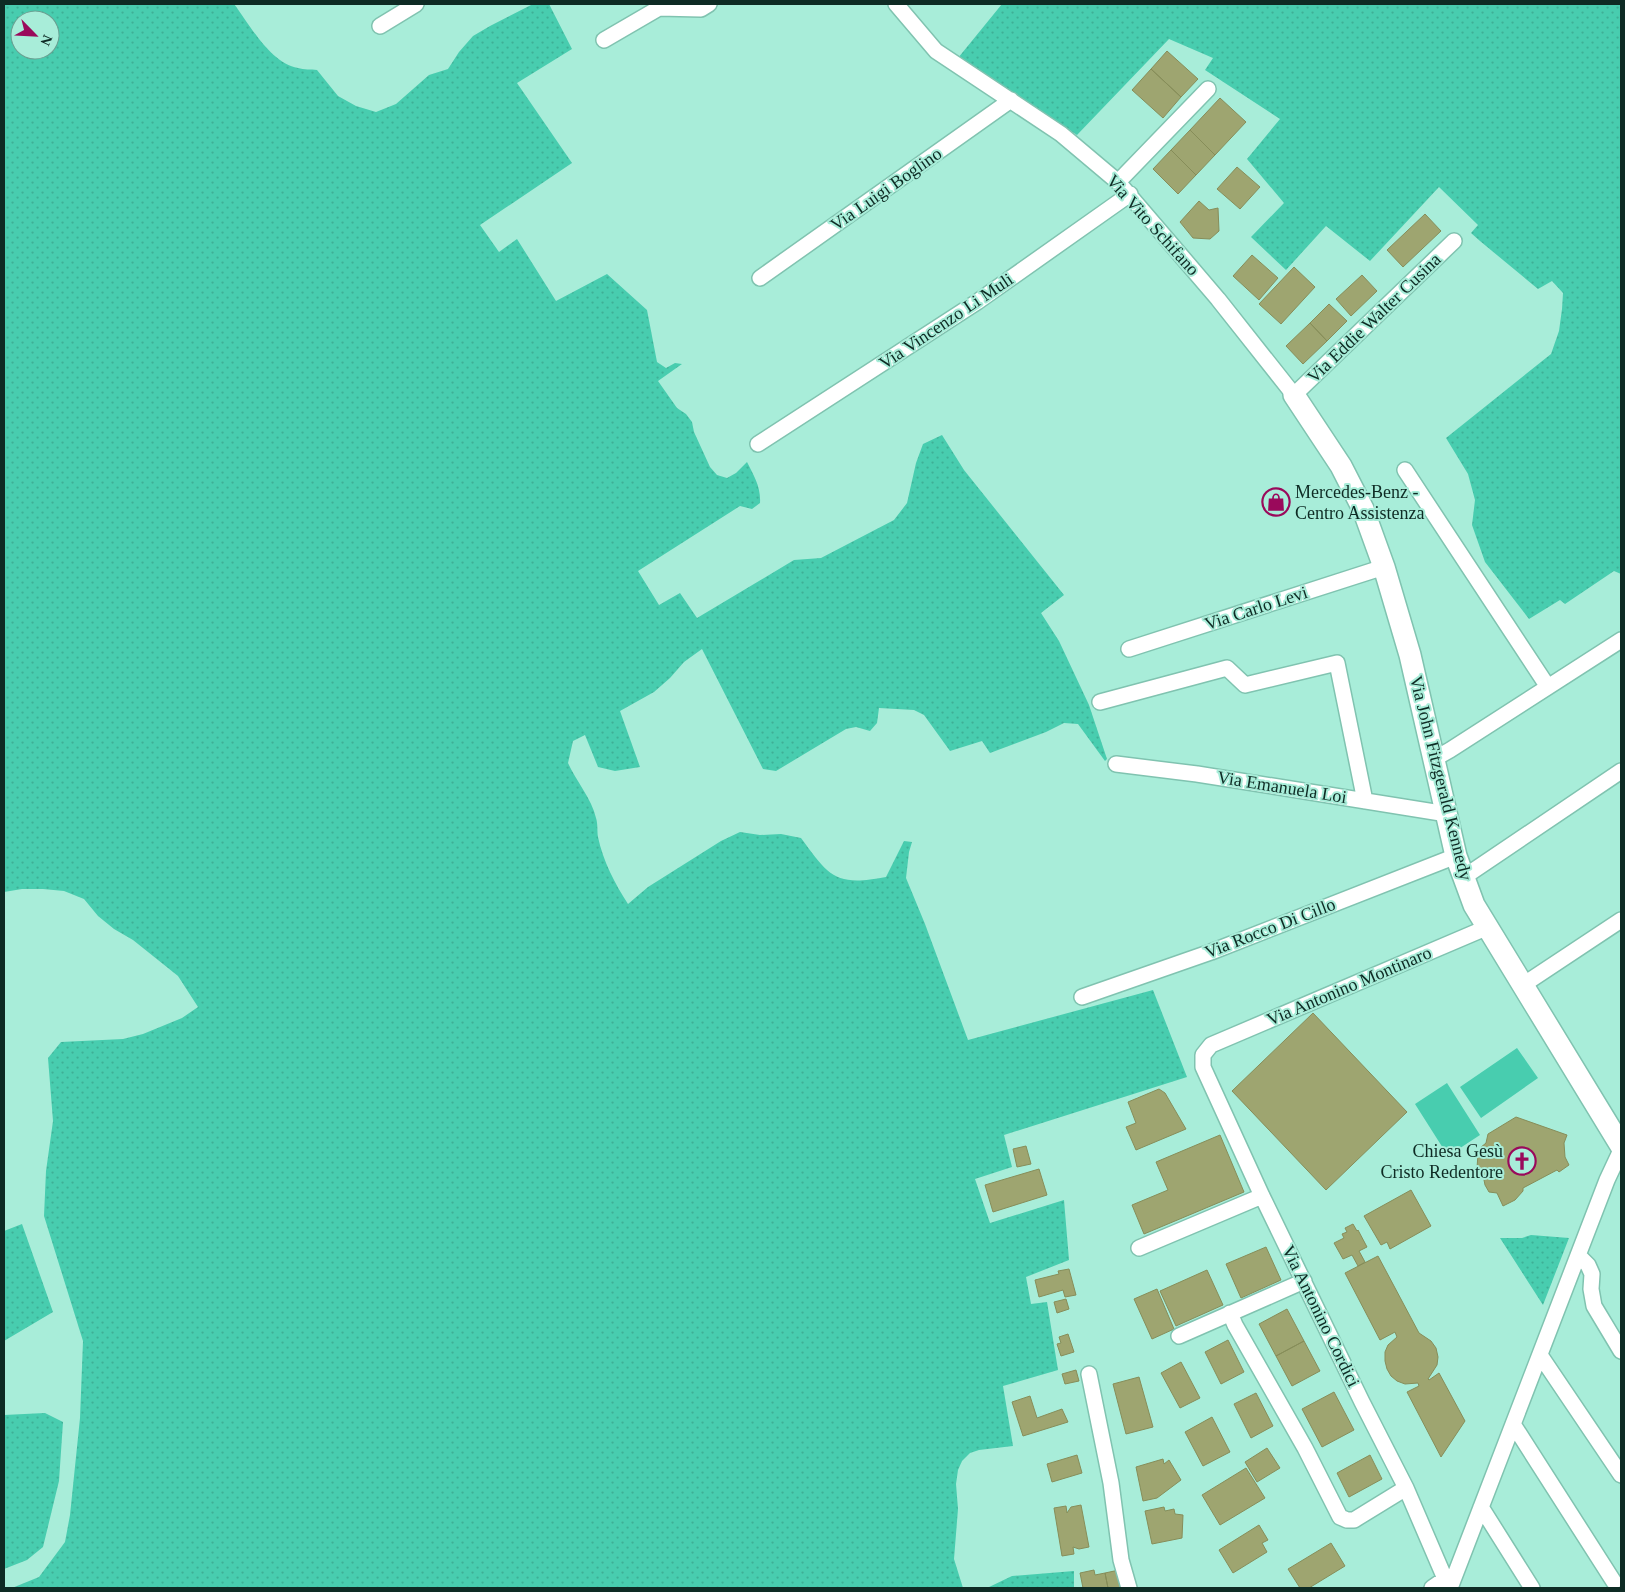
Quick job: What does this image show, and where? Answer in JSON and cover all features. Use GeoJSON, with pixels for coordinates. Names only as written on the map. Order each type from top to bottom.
{"type":"FeatureCollection","features":[{"type":"Feature","properties":{"kind":"street"},"geometry":{"type":"LineString","coordinates":[[380,26],[416,4]]}},
{"type":"Feature","properties":{"kind":"street"},"geometry":{"type":"LineString","coordinates":[[604,40],[658,8],[701,9],[709,4]]}},
{"type":"Feature","properties":{"kind":"street","name":"Via Vito Schifano"},"geometry":{"type":"LineString","coordinates":[[896,4],[936,51],[1061,134],[1118,182],[1218,299],[1294,395]]}},
{"type":"Feature","properties":{"kind":"street"},"geometry":{"type":"LineString","coordinates":[[1118,182],[1208,89]]}},
{"type":"Feature","properties":{"kind":"street","name":"Via Luigi Boglino"},"geometry":{"type":"LineString","coordinates":[[760,278],[1011,100]]}},
{"type":"Feature","properties":{"kind":"street","name":"Via Vincenzo Li Muli"},"geometry":{"type":"LineString","coordinates":[[758,444],[977,302],[1130,194]]}},
{"type":"Feature","properties":{"kind":"street","name":"Via Eddie Walter Cusina"},"geometry":{"type":"LineString","coordinates":[[1294,395],[1454,241]]}},
{"type":"Feature","properties":{"kind":"street","name":"Via John Fitzgerald Kennedy"},"geometry":{"type":"LineString","coordinates":[[1294,395],[1341,466],[1363,509],[1384,567],[1410,655],[1456,856],[1474,905],[1621,1146]]}},
{"type":"Feature","properties":{"kind":"street"},"geometry":{"type":"LineString","coordinates":[[1405,470],[1548,687]]}},
{"type":"Feature","properties":{"kind":"street","name":"Via Carlo Levi"},"geometry":{"type":"LineString","coordinates":[[1129,649],[1384,567]]}},
{"type":"Feature","properties":{"kind":"street"},"geometry":{"type":"LineString","coordinates":[[1434,759],[1621,640]]}},
{"type":"Feature","properties":{"kind":"street"},"geometry":{"type":"LineString","coordinates":[[1100,702],[1226,668],[1245,685],[1337,663],[1365,800]]}},
{"type":"Feature","properties":{"kind":"street","name":"Via Emanuela Loi"},"geometry":{"type":"LineString","coordinates":[[1116,764],[1197,774],[1447,814]]}},
{"type":"Feature","properties":{"kind":"street"},"geometry":{"type":"LineString","coordinates":[[1464,877],[1621,771]]}},
{"type":"Feature","properties":{"kind":"street","name":"Via Rocco Di Cillo"},"geometry":{"type":"LineString","coordinates":[[1082,997],[1211,952],[1456,856]]}},
{"type":"Feature","properties":{"kind":"street"},"geometry":{"type":"LineString","coordinates":[[1523,985],[1621,920]]}},
{"type":"Feature","properties":{"kind":"street","name":"Via Antonino Montinaro"},"geometry":{"type":"LineString","coordinates":[[1211,1045],[1488,927]]}},
{"type":"Feature","properties":{"kind":"street","name":"Via Antonino Cordici"},"geometry":{"type":"LineString","coordinates":[[1211,1045],[1203,1055],[1202,1067],[1262,1196],[1406,1488],[1448,1585]]}},
{"type":"Feature","properties":{"kind":"street"},"geometry":{"type":"LineString","coordinates":[[1432,1588],[1448,1585],[1481,1507],[1607,1180],[1621,1150]]}},
{"type":"Feature","properties":{"kind":"street"},"geometry":{"type":"LineString","coordinates":[[1139,1248],[1262,1196]]}},
{"type":"Feature","properties":{"kind":"street"},"geometry":{"type":"LineString","coordinates":[[1578,1255],[1588,1265],[1592,1274],[1591,1289],[1594,1306],[1621,1350]]}},
{"type":"Feature","properties":{"kind":"street"},"geometry":{"type":"LineString","coordinates":[[1179,1336],[1304,1281]]}},
{"type":"Feature","properties":{"kind":"street"},"geometry":{"type":"LineString","coordinates":[[1230,1313],[1340,1517],[1346,1520],[1354,1520],[1406,1488]]}},
{"type":"Feature","properties":{"kind":"street"},"geometry":{"type":"LineString","coordinates":[[1540,1355],[1621,1475]]}},
{"type":"Feature","properties":{"kind":"street"},"geometry":{"type":"LineString","coordinates":[[1088,1374],[1111,1483],[1121,1560],[1129,1588]]}},
{"type":"Feature","properties":{"kind":"street"},"geometry":{"type":"LineString","coordinates":[[1513,1424],[1615,1582]]}},
{"type":"Feature","properties":{"kind":"street"},"geometry":{"type":"LineString","coordinates":[[1481,1507],[1532,1588]]}},
{"type":"Feature","properties":{"kind":"green space"},"geometry":{"type":"Polygon","coordinates":[[[4,4],[234,4],[262,42],[278,59],[298,68],[317,70],[338,96],[356,106],[376,112],[396,104],[429,75],[448,69],[473,36],[533,4],[549,4],[572,49],[517,83],[572,163],[480,225],[499,252],[517,239],[556,301],[607,274],[647,310],[657,362],[666,368],[675,363],[682,364],[658,381],[677,408],[686,414],[692,422],[694,432],[710,467],[717,475],[727,478],[736,473],[747,462],[759,492],[760,503],[752,509],[740,506],[638,571],[659,605],[680,593],[697,618],[794,560],[821,558],[894,520],[907,503],[916,463],[923,444],[942,435],[964,470],[1064,595],[1041,613],[1059,641],[1089,705],[1107,759],[1105,761],[1078,724],[1064,723],[1046,732],[990,753],[982,741],[950,751],[924,715],[914,710],[879,708],[877,723],[870,731],[856,727],[846,729],[776,771],[763,769],[702,649],[684,662],[654,692],[620,711],[640,767],[615,771],[598,767],[585,735],[573,741],[568,763],[594,811],[603,855],[623,896],[628,904],[648,887],[721,841],[740,832],[760,835],[781,834],[801,838],[827,870],[835,876],[855,880],[886,877],[904,841],[912,842],[906,878],[968,1040],[1153,990],[1187,1077],[1004,1135],[1012,1167],[975,1179],[990,1223],[1064,1200],[1069,1260],[1026,1277],[1031,1304],[1047,1302],[1058,1370],[1003,1386],[1013,1446],[979,1450],[970,1453],[962,1461],[958,1470],[956,1484],[958,1509],[954,1559],[963,1588],[12,1588],[39,1577],[65,1542],[70,1515],[80,1418],[83,1341],[44,1216],[46,1171],[53,1121],[48,1058],[61,1042],[123,1039],[143,1034],[182,1018],[198,1007],[178,976],[133,940],[114,929],[98,916],[84,899],[64,891],[22,889],[4,892],[4,4]]]}},
{"type":"Feature","properties":{"kind":"green space"},"geometry":{"type":"Polygon","coordinates":[[[1002,4],[1621,4],[1621,574],[1614,571],[1565,604],[1560,600],[1529,619],[1485,562],[1472,525],[1475,500],[1468,474],[1446,438],[1551,354],[1559,331],[1563,293],[1552,281],[1538,289],[1480,241],[1471,233],[1478,225],[1439,187],[1370,261],[1326,226],[1286,270],[1251,237],[1284,203],[1247,159],[1280,119],[1205,70],[1213,58],[1169,39],[1077,135],[958,58],[1002,4]]]}},
{"type":"Feature","properties":{"kind":"green space"},"geometry":{"type":"Polygon","coordinates":[[[1517,1048],[1538,1078],[1481,1118],[1460,1087],[1517,1048]]]}},
{"type":"Feature","properties":{"kind":"green space"},"geometry":{"type":"Polygon","coordinates":[[[1447,1083],[1480,1135],[1448,1156],[1415,1104],[1447,1083]]]}},
{"type":"Feature","properties":{"kind":"green space"},"geometry":{"type":"Polygon","coordinates":[[[22,1224],[53,1312],[4,1341],[4,1231],[22,1224]]]}},
{"type":"Feature","properties":{"kind":"green space"},"geometry":{"type":"Polygon","coordinates":[[[1531,1235],[1569,1238],[1543,1305],[1500,1238],[1522,1238],[1531,1235]]]}},
{"type":"Feature","properties":{"kind":"green space"},"geometry":{"type":"Polygon","coordinates":[[[45,1413],[63,1422],[59,1481],[43,1547],[27,1560],[4,1569],[4,1415],[45,1413]]]}},
{"type":"Feature","properties":{"kind":"green space"},"geometry":{"type":"Polygon","coordinates":[[[1074,1571],[1074,1588],[987,1588],[1012,1576],[1074,1571]]]}},
{"type":"Feature","properties":{"kind":"building"},"geometry":{"type":"Polygon","coordinates":[[[1167,51],[1198,79],[1181,97],[1151,69],[1167,51]]]}},
{"type":"Feature","properties":{"kind":"building"},"geometry":{"type":"Polygon","coordinates":[[[1151,69],[1181,97],[1163,118],[1132,90],[1151,69]]]}},
{"type":"Feature","properties":{"kind":"building"},"geometry":{"type":"Polygon","coordinates":[[[1220,98],[1246,122],[1215,155],[1190,130],[1220,98]]]}},
{"type":"Feature","properties":{"kind":"building"},"geometry":{"type":"Polygon","coordinates":[[[1190,130],[1215,155],[1196,175],[1171,150],[1190,130]]]}},
{"type":"Feature","properties":{"kind":"building"},"geometry":{"type":"Polygon","coordinates":[[[1171,150],[1196,175],[1178,194],[1153,169],[1171,150]]]}},
{"type":"Feature","properties":{"kind":"building"},"geometry":{"type":"Polygon","coordinates":[[[1237,167],[1260,187],[1240,209],[1217,189],[1237,167]]]}},
{"type":"Feature","properties":{"kind":"building"},"geometry":{"type":"Polygon","coordinates":[[[1199,201],[1209,210],[1218,208],[1219,231],[1210,239],[1193,238],[1180,222],[1199,201]]]}},
{"type":"Feature","properties":{"kind":"building"},"geometry":{"type":"Polygon","coordinates":[[[1425,214],[1441,231],[1403,267],[1387,250],[1425,214]]]}},
{"type":"Feature","properties":{"kind":"building"},"geometry":{"type":"Polygon","coordinates":[[[1252,255],[1278,278],[1259,300],[1233,276],[1252,255]]]}},
{"type":"Feature","properties":{"kind":"building"},"geometry":{"type":"Polygon","coordinates":[[[1294,267],[1315,287],[1281,324],[1259,304],[1294,267]]]}},
{"type":"Feature","properties":{"kind":"building"},"geometry":{"type":"Polygon","coordinates":[[[1362,275],[1377,291],[1351,316],[1336,299],[1362,275]]]}},
{"type":"Feature","properties":{"kind":"building"},"geometry":{"type":"Polygon","coordinates":[[[1329,304],[1347,321],[1327,341],[1310,323],[1329,304]]]}},
{"type":"Feature","properties":{"kind":"building"},"geometry":{"type":"Polygon","coordinates":[[[1310,323],[1327,341],[1303,364],[1286,346],[1310,323]]]}},
{"type":"Feature","properties":{"kind":"building"},"geometry":{"type":"Polygon","coordinates":[[[1313,1013],[1407,1112],[1326,1190],[1232,1091],[1313,1013]]]}},
{"type":"Feature","properties":{"kind":"building"},"geometry":{"type":"Polygon","coordinates":[[[1159,1089],[1165,1093],[1186,1129],[1136,1150],[1126,1127],[1136,1123],[1128,1102],[1159,1089]]]}},
{"type":"Feature","properties":{"kind":"building","name":"Chiesa Gesù Cristo Redentore"},"geometry":{"type":"Polygon","coordinates":[[[1516,1117],[1567,1135],[1564,1143],[1565,1157],[1569,1165],[1559,1172],[1557,1170],[1523,1188],[1523,1191],[1515,1200],[1503,1206],[1497,1193],[1489,1192],[1485,1185],[1485,1177],[1479,1174],[1477,1168],[1478,1154],[1480,1148],[1486,1143],[1488,1134],[1516,1117]]]}},
{"type":"Feature","properties":{"kind":"building"},"geometry":{"type":"Polygon","coordinates":[[[1220,1135],[1244,1192],[1144,1234],[1132,1205],[1168,1190],[1156,1162],[1220,1135]]]}},
{"type":"Feature","properties":{"kind":"building"},"geometry":{"type":"Polygon","coordinates":[[[1026,1146],[1031,1164],[1017,1167],[1013,1149],[1026,1146]]]}},
{"type":"Feature","properties":{"kind":"building"},"geometry":{"type":"Polygon","coordinates":[[[1039,1169],[1047,1195],[993,1212],[985,1185],[1039,1169]]]}},
{"type":"Feature","properties":{"kind":"building"},"geometry":{"type":"Polygon","coordinates":[[[1411,1190],[1431,1226],[1390,1249],[1387,1242],[1381,1245],[1364,1216],[1411,1190]]]}},
{"type":"Feature","properties":{"kind":"building"},"geometry":{"type":"Polygon","coordinates":[[[1353,1224],[1367,1247],[1359,1251],[1365,1262],[1358,1266],[1352,1255],[1343,1259],[1334,1243],[1344,1238],[1342,1234],[1347,1232],[1345,1228],[1353,1224]]]}},
{"type":"Feature","properties":{"kind":"building"},"geometry":{"type":"Polygon","coordinates":[[[1266,1247],[1281,1280],[1241,1298],[1226,1264],[1266,1247]]]}},
{"type":"Feature","properties":{"kind":"building"},"geometry":{"type":"Polygon","coordinates":[[[1378,1256],[1419,1333],[1431,1341],[1436,1348],[1437,1365],[1428,1379],[1439,1373],[1465,1421],[1441,1457],[1407,1392],[1419,1386],[1418,1383],[1405,1384],[1397,1381],[1387,1369],[1385,1352],[1388,1345],[1397,1337],[1395,1332],[1380,1340],[1345,1273],[1378,1256]]]}},
{"type":"Feature","properties":{"kind":"building"},"geometry":{"type":"Polygon","coordinates":[[[1069,1269],[1076,1295],[1065,1297],[1063,1290],[1039,1297],[1035,1280],[1059,1274],[1058,1271],[1069,1269]]]}},
{"type":"Feature","properties":{"kind":"building"},"geometry":{"type":"Polygon","coordinates":[[[1207,1270],[1223,1305],[1176,1326],[1160,1291],[1207,1270]]]}},
{"type":"Feature","properties":{"kind":"building"},"geometry":{"type":"Polygon","coordinates":[[[1157,1289],[1174,1329],[1152,1339],[1134,1299],[1157,1289]]]}},
{"type":"Feature","properties":{"kind":"building"},"geometry":{"type":"Polygon","coordinates":[[[1066,1299],[1069,1309],[1057,1313],[1054,1302],[1066,1299]]]}},
{"type":"Feature","properties":{"kind":"building"},"geometry":{"type":"Polygon","coordinates":[[[1287,1309],[1304,1341],[1276,1356],[1259,1324],[1287,1309]]]}},
{"type":"Feature","properties":{"kind":"building"},"geometry":{"type":"Polygon","coordinates":[[[1068,1334],[1074,1352],[1061,1356],[1057,1344],[1061,1343],[1059,1337],[1068,1334]]]}},
{"type":"Feature","properties":{"kind":"building"},"geometry":{"type":"Polygon","coordinates":[[[1228,1340],[1244,1372],[1221,1384],[1205,1352],[1228,1340]]]}},
{"type":"Feature","properties":{"kind":"building"},"geometry":{"type":"Polygon","coordinates":[[[1304,1341],[1320,1371],[1292,1386],[1276,1356],[1304,1341]]]}},
{"type":"Feature","properties":{"kind":"building"},"geometry":{"type":"Polygon","coordinates":[[[1181,1362],[1200,1398],[1180,1408],[1161,1373],[1181,1362]]]}},
{"type":"Feature","properties":{"kind":"building"},"geometry":{"type":"Polygon","coordinates":[[[1076,1370],[1079,1381],[1065,1384],[1062,1374],[1076,1370]]]}},
{"type":"Feature","properties":{"kind":"building"},"geometry":{"type":"Polygon","coordinates":[[[1139,1377],[1153,1427],[1126,1434],[1113,1384],[1139,1377]]]}},
{"type":"Feature","properties":{"kind":"building"},"geometry":{"type":"Polygon","coordinates":[[[1334,1392],[1354,1430],[1322,1447],[1302,1409],[1334,1392]]]}},
{"type":"Feature","properties":{"kind":"building"},"geometry":{"type":"Polygon","coordinates":[[[1256,1393],[1273,1426],[1251,1438],[1234,1404],[1256,1393]]]}},
{"type":"Feature","properties":{"kind":"building"},"geometry":{"type":"Polygon","coordinates":[[[1030,1396],[1037,1418],[1062,1409],[1068,1422],[1023,1436],[1012,1402],[1030,1396]]]}},
{"type":"Feature","properties":{"kind":"building"},"geometry":{"type":"Polygon","coordinates":[[[1212,1417],[1230,1452],[1203,1466],[1185,1432],[1212,1417]]]}},
{"type":"Feature","properties":{"kind":"building"},"geometry":{"type":"Polygon","coordinates":[[[1267,1448],[1280,1468],[1257,1482],[1245,1462],[1267,1448]]]}},
{"type":"Feature","properties":{"kind":"building"},"geometry":{"type":"Polygon","coordinates":[[[1077,1455],[1082,1473],[1052,1482],[1047,1464],[1077,1455]]]}},
{"type":"Feature","properties":{"kind":"building"},"geometry":{"type":"Polygon","coordinates":[[[1370,1455],[1382,1479],[1349,1497],[1337,1473],[1370,1455]]]}},
{"type":"Feature","properties":{"kind":"building"},"geometry":{"type":"Polygon","coordinates":[[[1163,1459],[1164,1464],[1169,1460],[1181,1480],[1157,1498],[1143,1501],[1136,1467],[1163,1459]]]}},
{"type":"Feature","properties":{"kind":"building"},"geometry":{"type":"Polygon","coordinates":[[[1246,1468],[1265,1498],[1220,1525],[1202,1495],[1246,1468]]]}},
{"type":"Feature","properties":{"kind":"building"},"geometry":{"type":"Polygon","coordinates":[[[1081,1505],[1089,1547],[1079,1549],[1073,1547],[1074,1554],[1062,1556],[1054,1508],[1066,1506],[1067,1513],[1071,1507],[1081,1505]]]}},
{"type":"Feature","properties":{"kind":"building"},"geometry":{"type":"Polygon","coordinates":[[[1164,1507],[1165,1511],[1174,1509],[1175,1514],[1183,1515],[1182,1538],[1152,1544],[1145,1511],[1164,1507]]]}},
{"type":"Feature","properties":{"kind":"building"},"geometry":{"type":"Polygon","coordinates":[[[1259,1525],[1268,1540],[1262,1543],[1267,1552],[1233,1573],[1219,1550],[1259,1525]]]}},
{"type":"Feature","properties":{"kind":"building"},"geometry":{"type":"Polygon","coordinates":[[[1331,1543],[1345,1566],[1309,1588],[1300,1588],[1288,1569],[1331,1543]]]}},
{"type":"Feature","properties":{"kind":"building"},"geometry":{"type":"Polygon","coordinates":[[[1094,1570],[1095,1575],[1105,1573],[1108,1588],[1083,1588],[1080,1573],[1094,1570]]]}},
{"type":"Feature","properties":{"kind":"building"},"geometry":{"type":"Polygon","coordinates":[[[1119,1570],[1122,1588],[1108,1588],[1105,1573],[1119,1570]]]}},
{"type":"Feature","properties":{"kind":"place","name":"Mercedes-Benz - Centro Assistenza"},"geometry":{"type":"Point","coordinates":[1276,502]}},
{"type":"Feature","properties":{"kind":"place","name":"Chiesa Gesù Cristo Redentore"},"geometry":{"type":"Point","coordinates":[1522,1161]}}]}
